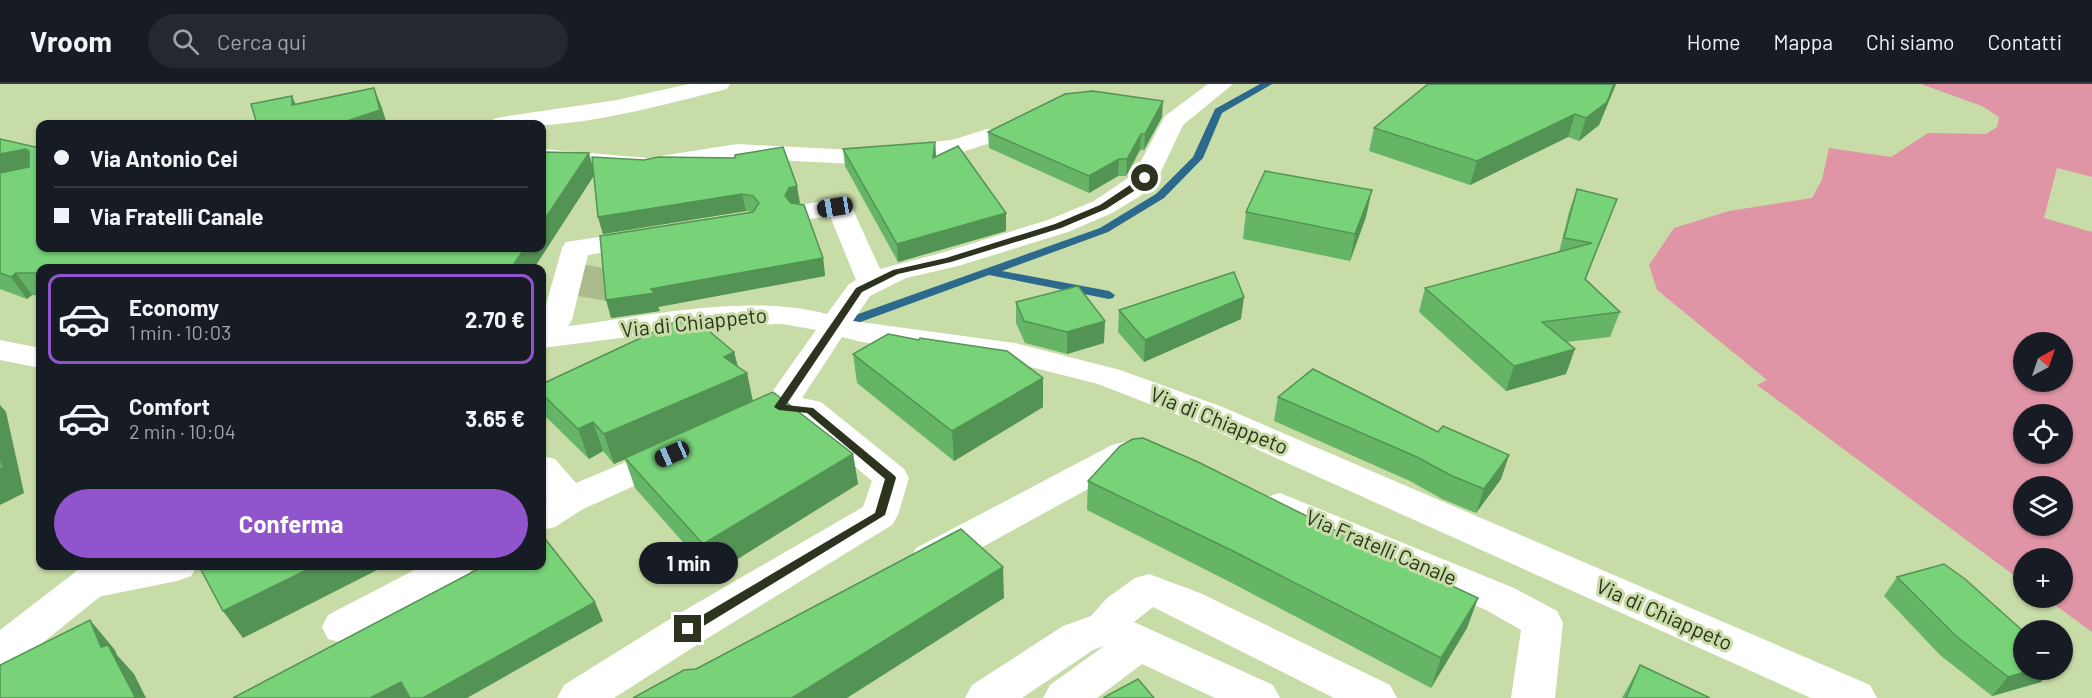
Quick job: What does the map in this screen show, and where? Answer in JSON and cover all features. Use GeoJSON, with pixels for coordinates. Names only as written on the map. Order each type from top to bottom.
{"type":"FeatureCollection","features":[{"type":"Feature","properties":{"kind":"street"},"geometry":{"type":"LineString","coordinates":[[529,120],[617,107],[719,84]]}},
{"type":"Feature","properties":{"kind":"street"},"geometry":{"type":"LineString","coordinates":[[546,479],[556,508],[779,407],[854,319],[859,290],[871,282],[896,272],[948,260],[1058,226],[1103,207],[1131,190],[1145,178],[1173,121],[1222,84]]}},
{"type":"Feature","properties":{"kind":"street"},"geometry":{"type":"LineString","coordinates":[[546,156],[648,166],[737,151],[854,157],[956,147],[987,136]]}},
{"type":"Feature","properties":{"kind":"street"},"geometry":{"type":"LineString","coordinates":[[803,212],[835,207],[841,209],[871,282]]}},
{"type":"Feature","properties":{"kind":"street"},"geometry":{"type":"LineString","coordinates":[[546,321],[557,320],[587,247],[667,234]]}},
{"type":"Feature","properties":{"kind":"street","name":"Via di Chiappeto"},"geometry":{"type":"LineString","coordinates":[[546,338],[715,317],[783,315],[815,320],[854,319],[1015,353],[1110,377],[1208,414],[1855,698]]}},
{"type":"Feature","properties":{"kind":"street"},"geometry":{"type":"LineString","coordinates":[[0,350],[36,357]]}},
{"type":"Feature","properties":{"kind":"street"},"geometry":{"type":"LineString","coordinates":[[579,698],[688,629],[879,515],[891,478],[809,410],[779,407]]}},
{"type":"Feature","properties":{"kind":"street"},"geometry":{"type":"LineString","coordinates":[[895,576],[1124,454],[1156,453],[1178,462]]}},
{"type":"Feature","properties":{"kind":"street","name":"Via Fratelli Canale"},"geometry":{"type":"LineString","coordinates":[[1253,494],[1500,599],[1543,623],[1533,698]]}},
{"type":"Feature","properties":{"kind":"street"},"geometry":{"type":"LineString","coordinates":[[0,653],[95,575],[141,570]]}},
{"type":"Feature","properties":{"kind":"street"},"geometry":{"type":"LineString","coordinates":[[343,627],[447,570]]}},
{"type":"Feature","properties":{"kind":"street"},"geometry":{"type":"LineString","coordinates":[[1065,698],[1123,636],[1121,609],[1149,589],[1186,603],[1375,698]]}},
{"type":"Feature","properties":{"kind":"street"},"geometry":{"type":"LineString","coordinates":[[987,698],[1078,638],[1123,636],[1258,698]]}},
{"type":"Feature","properties":{"kind":"shaded area"},"geometry":{"type":"Polygon","coordinates":[[[1921,84],[2092,84],[2092,177],[2057,168],[2044,218],[2092,232],[2092,632],[2059,608],[2073,608],[2073,548],[2013,548],[2013,575],[1757,385],[1767,380],[1657,290],[1649,265],[1674,228],[1729,211],[1812,198],[1822,180],[1829,148],[1891,157],[1928,133],[1986,134],[1997,127],[1999,117],[1982,106],[1921,84]]]}},
{"type":"Feature","properties":{"kind":"building"},"geometry":{"type":"Polygon","coordinates":[[[1428,84],[1614,84],[1607,102],[1586,118],[1575,114],[1477,161],[1374,128],[1428,84]]]}},
{"type":"Feature","properties":{"kind":"building"},"geometry":{"type":"Polygon","coordinates":[[[374,88],[380,110],[350,120],[256,120],[251,104],[292,96],[292,105],[374,88]]]}},
{"type":"Feature","properties":{"kind":"building"},"geometry":{"type":"Polygon","coordinates":[[[1093,91],[1163,101],[1145,134],[1141,134],[1127,159],[1119,159],[1089,176],[988,132],[1065,94],[1093,91]]]}},
{"type":"Feature","properties":{"kind":"building"},"geometry":{"type":"Polygon","coordinates":[[[0,139],[36,147],[36,252],[522,252],[514,264],[36,264],[36,273],[16,273],[11,277],[0,273],[0,173],[29,167],[29,151],[26,149],[0,154],[0,139]]]}},
{"type":"Feature","properties":{"kind":"building"},"geometry":{"type":"Polygon","coordinates":[[[935,142],[933,158],[958,146],[1006,213],[897,244],[843,149],[935,142]]]}},
{"type":"Feature","properties":{"kind":"building"},"geometry":{"type":"Polygon","coordinates":[[[783,147],[797,186],[789,188],[785,196],[791,203],[804,205],[823,258],[651,289],[655,293],[606,300],[600,236],[753,212],[759,203],[753,196],[742,194],[598,217],[592,157],[644,160],[658,157],[735,158],[735,155],[783,147]]]}},
{"type":"Feature","properties":{"kind":"building"},"geometry":{"type":"Polygon","coordinates":[[[546,152],[589,153],[546,217],[546,152]]]}},
{"type":"Feature","properties":{"kind":"building"},"geometry":{"type":"Polygon","coordinates":[[[1265,171],[1372,190],[1355,234],[1246,212],[1265,171]]]}},
{"type":"Feature","properties":{"kind":"building"},"geometry":{"type":"Polygon","coordinates":[[[1577,189],[1617,199],[1585,279],[1620,312],[1542,322],[1575,349],[1514,366],[1425,288],[1592,243],[1564,238],[1577,189]]]}},
{"type":"Feature","properties":{"kind":"building"},"geometry":{"type":"Polygon","coordinates":[[[1234,272],[1244,297],[1145,340],[1119,310],[1234,272]]]}},
{"type":"Feature","properties":{"kind":"building"},"geometry":{"type":"Polygon","coordinates":[[[1078,286],[1105,321],[1067,332],[1024,321],[1016,302],[1078,286]]]}},
{"type":"Feature","properties":{"kind":"building"},"geometry":{"type":"Polygon","coordinates":[[[690,315],[734,352],[724,357],[747,373],[604,434],[593,422],[578,429],[546,398],[546,382],[690,315]]]}},
{"type":"Feature","properties":{"kind":"building"},"geometry":{"type":"Polygon","coordinates":[[[888,334],[1007,351],[1043,378],[952,431],[853,354],[888,334]]]}},
{"type":"Feature","properties":{"kind":"building"},"geometry":{"type":"Polygon","coordinates":[[[1313,369],[1438,432],[1443,426],[1509,455],[1484,489],[1450,475],[1417,457],[1278,397],[1313,369]]]}},
{"type":"Feature","properties":{"kind":"building"},"geometry":{"type":"Polygon","coordinates":[[[773,392],[853,454],[703,544],[625,458],[773,392]]]}},
{"type":"Feature","properties":{"kind":"building"},"geometry":{"type":"Polygon","coordinates":[[[1143,438],[1198,462],[1478,598],[1441,658],[1235,552],[1088,481],[1120,446],[1133,439],[1143,438]]]}},
{"type":"Feature","properties":{"kind":"building"},"geometry":{"type":"Polygon","coordinates":[[[0,452],[3,468],[0,470],[0,452]]]}},
{"type":"Feature","properties":{"kind":"building"},"geometry":{"type":"Polygon","coordinates":[[[961,529],[1003,567],[792,698],[633,698],[684,670],[696,669],[961,529]]]}},
{"type":"Feature","properties":{"kind":"building"},"geometry":{"type":"Polygon","coordinates":[[[546,540],[595,602],[423,698],[410,698],[401,682],[370,698],[233,698],[476,570],[546,570],[546,540]]]}},
{"type":"Feature","properties":{"kind":"building"},"geometry":{"type":"Polygon","coordinates":[[[1944,564],[1965,579],[2013,622],[2013,676],[2008,677],[1956,636],[1897,577],[1944,564]]]}},
{"type":"Feature","properties":{"kind":"building"},"geometry":{"type":"Polygon","coordinates":[[[201,570],[307,570],[223,611],[201,570]]]}},
{"type":"Feature","properties":{"kind":"building"},"geometry":{"type":"Polygon","coordinates":[[[90,620],[101,647],[108,645],[135,697],[0,698],[0,665],[90,620]]]}},
{"type":"Feature","properties":{"kind":"building"},"geometry":{"type":"Polygon","coordinates":[[[1640,665],[1710,698],[1626,698],[1640,665]]]}},
{"type":"Feature","properties":{"kind":"building"},"geometry":{"type":"Polygon","coordinates":[[[1138,679],[1154,698],[1103,698],[1138,679]]]}},
{"type":"Feature","properties":{"kind":"waterway"},"geometry":{"type":"LineString","coordinates":[[851,321],[1104,230],[1160,196],[1198,158],[1218,111],[1267,84]]}},
{"type":"Feature","properties":{"kind":"waterway"},"geometry":{"type":"LineString","coordinates":[[990,272],[1109,295]]}},
{"type":"Feature","properties":{"kind":"tunnel"},"geometry":{"type":"LineString","coordinates":[[590,298],[599,245]]}},
{"type":"Feature","properties":{"kind":"route"},"geometry":{"type":"LineString","coordinates":[[688,629],[879,515],[891,478],[809,410],[779,407],[859,290],[871,282],[896,272],[948,260],[1058,226],[1103,207],[1131,190],[1145,178]]}}]}
